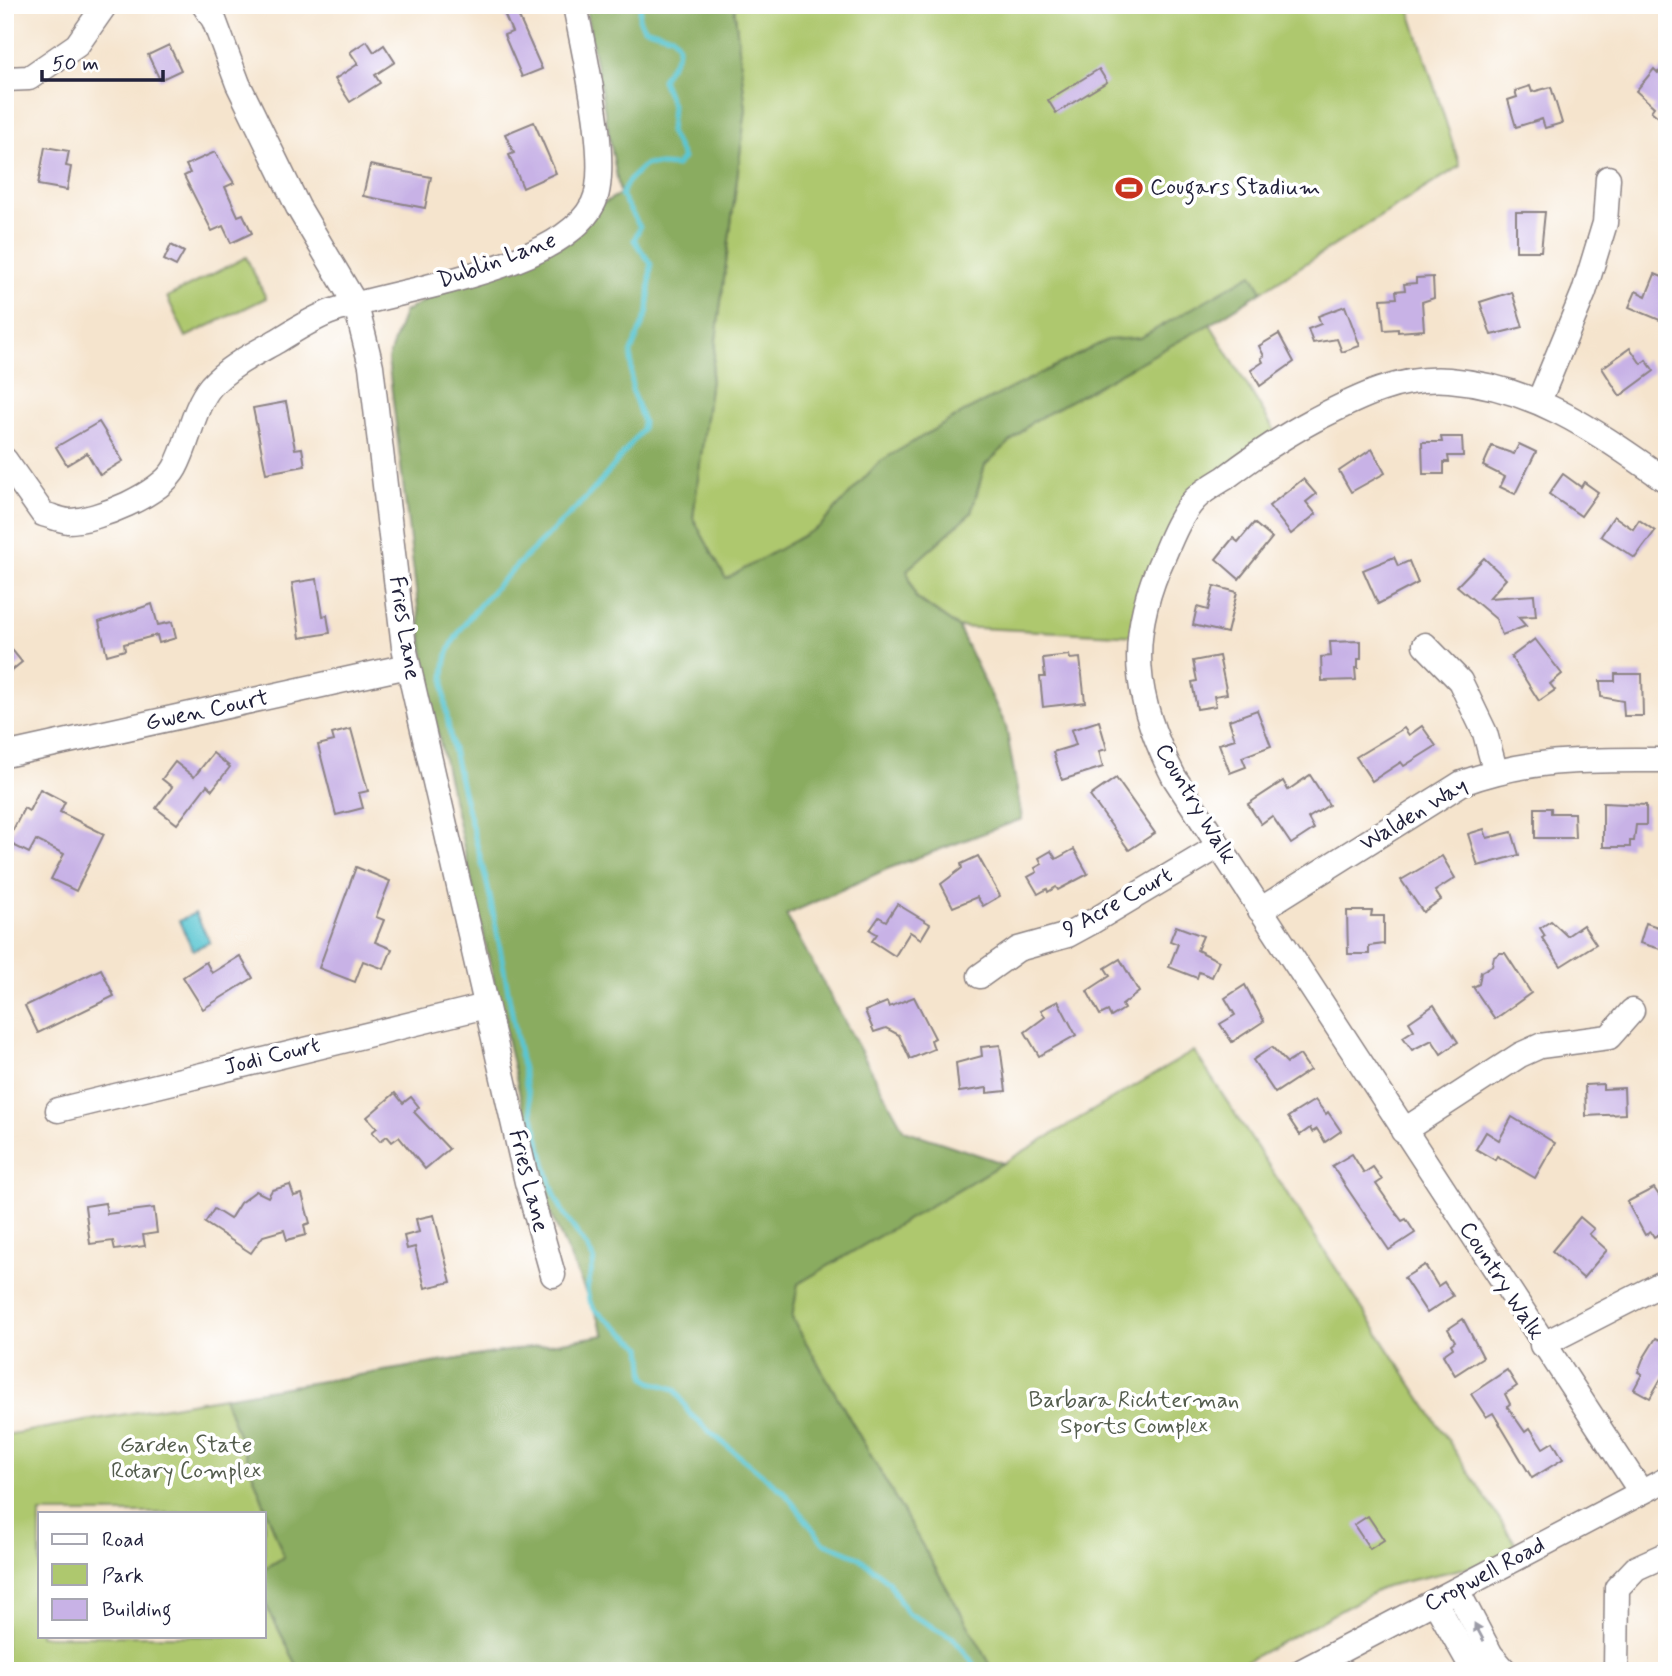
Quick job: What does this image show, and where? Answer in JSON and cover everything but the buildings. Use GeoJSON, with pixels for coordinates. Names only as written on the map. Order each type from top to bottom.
{"type":"FeatureCollection","features":[{"type":"Feature","properties":{"kind":"street"},"geometry":{"type":"LineString","coordinates":[[5,79],[29,78],[77,45],[105,5]]}},
{"type":"Feature","properties":{"kind":"street","name":"Fries Lane"},"geometry":{"type":"LineString","coordinates":[[204,5],[214,20],[238,83],[298,207],[356,305],[370,366],[408,666],[527,1182],[553,1275]]}},
{"type":"Feature","properties":{"kind":"street","name":"Dublin Lane"},"geometry":{"type":"LineString","coordinates":[[5,460],[43,514],[68,521],[108,513],[147,494],[175,470],[197,412],[211,387],[240,362],[308,323],[356,305],[459,279],[538,250],[565,236],[593,204],[599,181],[598,143],[575,5]]}},
{"type":"Feature","properties":{"kind":"street"},"geometry":{"type":"LineString","coordinates":[[1539,401],[1584,292],[1605,223],[1608,178]]}},
{"type":"Feature","properties":{"kind":"street","name":"Country Walk"},"geometry":{"type":"LineString","coordinates":[[1641,1492],[1542,1345],[1259,910],[1156,742],[1138,677],[1139,636],[1150,586],[1176,527],[1195,499],[1279,438],[1364,395],[1391,385],[1447,380],[1488,385],[1539,401],[1601,435],[1667,481]]}},
{"type":"Feature","properties":{"kind":"street"},"geometry":{"type":"LineString","coordinates":[[1425,645],[1460,681],[1485,733],[1495,770]]}},
{"type":"Feature","properties":{"kind":"street","name":"Gwen Court"},"geometry":{"type":"LineString","coordinates":[[5,755],[408,666]]}},
{"type":"Feature","properties":{"kind":"street","name":"Walden Way"},"geometry":{"type":"LineString","coordinates":[[1259,910],[1435,798],[1462,783],[1495,770],[1552,760],[1667,760]]}},
{"type":"Feature","properties":{"kind":"street","name":"9 Acre Court"},"geometry":{"type":"LineString","coordinates":[[980,976],[1018,949],[1068,935],[1219,846]]}},
{"type":"Feature","properties":{"kind":"street","name":"Jodi Court"},"geometry":{"type":"LineString","coordinates":[[58,1110],[486,1006]]}},
{"type":"Feature","properties":{"kind":"street"},"geometry":{"type":"LineString","coordinates":[[1403,1131],[1520,1055],[1540,1046],[1609,1037],[1632,1010]]}},
{"type":"Feature","properties":{"kind":"street"},"geometry":{"type":"LineString","coordinates":[[1542,1345],[1667,1280]]}},
{"type":"Feature","properties":{"kind":"street","name":"Cropwell Road"},"geometry":{"type":"LineString","coordinates":[[1302,1671],[1667,1479]]}},
{"type":"Feature","properties":{"kind":"street"},"geometry":{"type":"LineString","coordinates":[[1616,1671],[1617,1588],[1636,1568],[1667,1554]]}},
{"type":"Feature","properties":{"kind":"street"},"geometry":{"type":"LineString","coordinates":[[1457,1590],[1491,1654],[1505,1671]]}},
{"type":"Feature","properties":{"kind":"street"},"geometry":{"type":"LineString","coordinates":[[1435,1602],[1474,1671]]}},
{"type":"Feature","properties":{"kind":"green space"},"geometry":{"type":"Polygon","coordinates":[[[585,5],[734,5],[746,109],[693,518],[726,579],[820,526],[879,462],[964,412],[1107,340],[1140,338],[1252,274],[1262,291],[1210,324],[1032,422],[985,465],[971,513],[907,570],[916,598],[958,627],[1006,726],[1022,819],[887,869],[786,915],[904,1130],[1003,1163],[798,1284],[792,1318],[988,1660],[990,1671],[300,1671],[266,1605],[266,1568],[284,1557],[224,1397],[605,1335],[543,1197],[428,689],[388,359],[404,312],[620,194],[585,5]]]}},
{"type":"Feature","properties":{"kind":"green space"},"geometry":{"type":"Polygon","coordinates":[[[734,5],[1408,5],[1460,166],[1210,324],[1279,438],[1195,500],[1139,636],[958,627],[916,597],[907,570],[971,513],[985,465],[1028,424],[726,580],[693,518],[746,109],[734,5]]]}},
{"type":"Feature","properties":{"kind":"green space"},"geometry":{"type":"Polygon","coordinates":[[[246,257],[266,298],[186,337],[167,297],[246,257]]]}},
{"type":"Feature","properties":{"kind":"green space","name":"Barbara Richterman Sports Complex"},"geometry":{"type":"Polygon","coordinates":[[[1194,1051],[1523,1555],[1386,1586],[1228,1671],[990,1671],[988,1660],[792,1318],[797,1284],[1194,1051]]]}},
{"type":"Feature","properties":{"kind":"green space","name":"Garden State Rotary Complex"},"geometry":{"type":"Polygon","coordinates":[[[224,1397],[284,1557],[266,1568],[266,1512],[38,1512],[38,1638],[266,1638],[266,1605],[300,1671],[5,1671],[5,1435],[224,1397]]]}},
{"type":"Feature","properties":{"kind":"water"},"geometry":{"type":"Polygon","coordinates":[[[195,913],[210,942],[193,950],[179,921],[195,913]]]}},
{"type":"Feature","properties":{"kind":"waterway"},"geometry":{"type":"LineString","coordinates":[[641,5],[639,19],[644,28],[672,36],[678,47],[662,80],[672,105],[670,132],[683,158],[676,166],[646,164],[629,180],[621,195],[640,227],[634,240],[651,264],[648,311],[631,352],[632,390],[643,422],[642,430],[597,486],[507,575],[457,635],[448,653],[444,676],[450,737],[490,897],[525,1079],[542,1151],[556,1198],[594,1260],[587,1289],[589,1300],[595,1310],[642,1347],[645,1377],[651,1382],[675,1389],[689,1413],[784,1492],[823,1542],[857,1556],[888,1581],[906,1612],[953,1638],[972,1661],[976,1671]]}},
{"type":"Feature","properties":{"kind":"place","name":"Cougars Stadium"},"geometry":{"type":"Point","coordinates":[1129,188]}}]}
